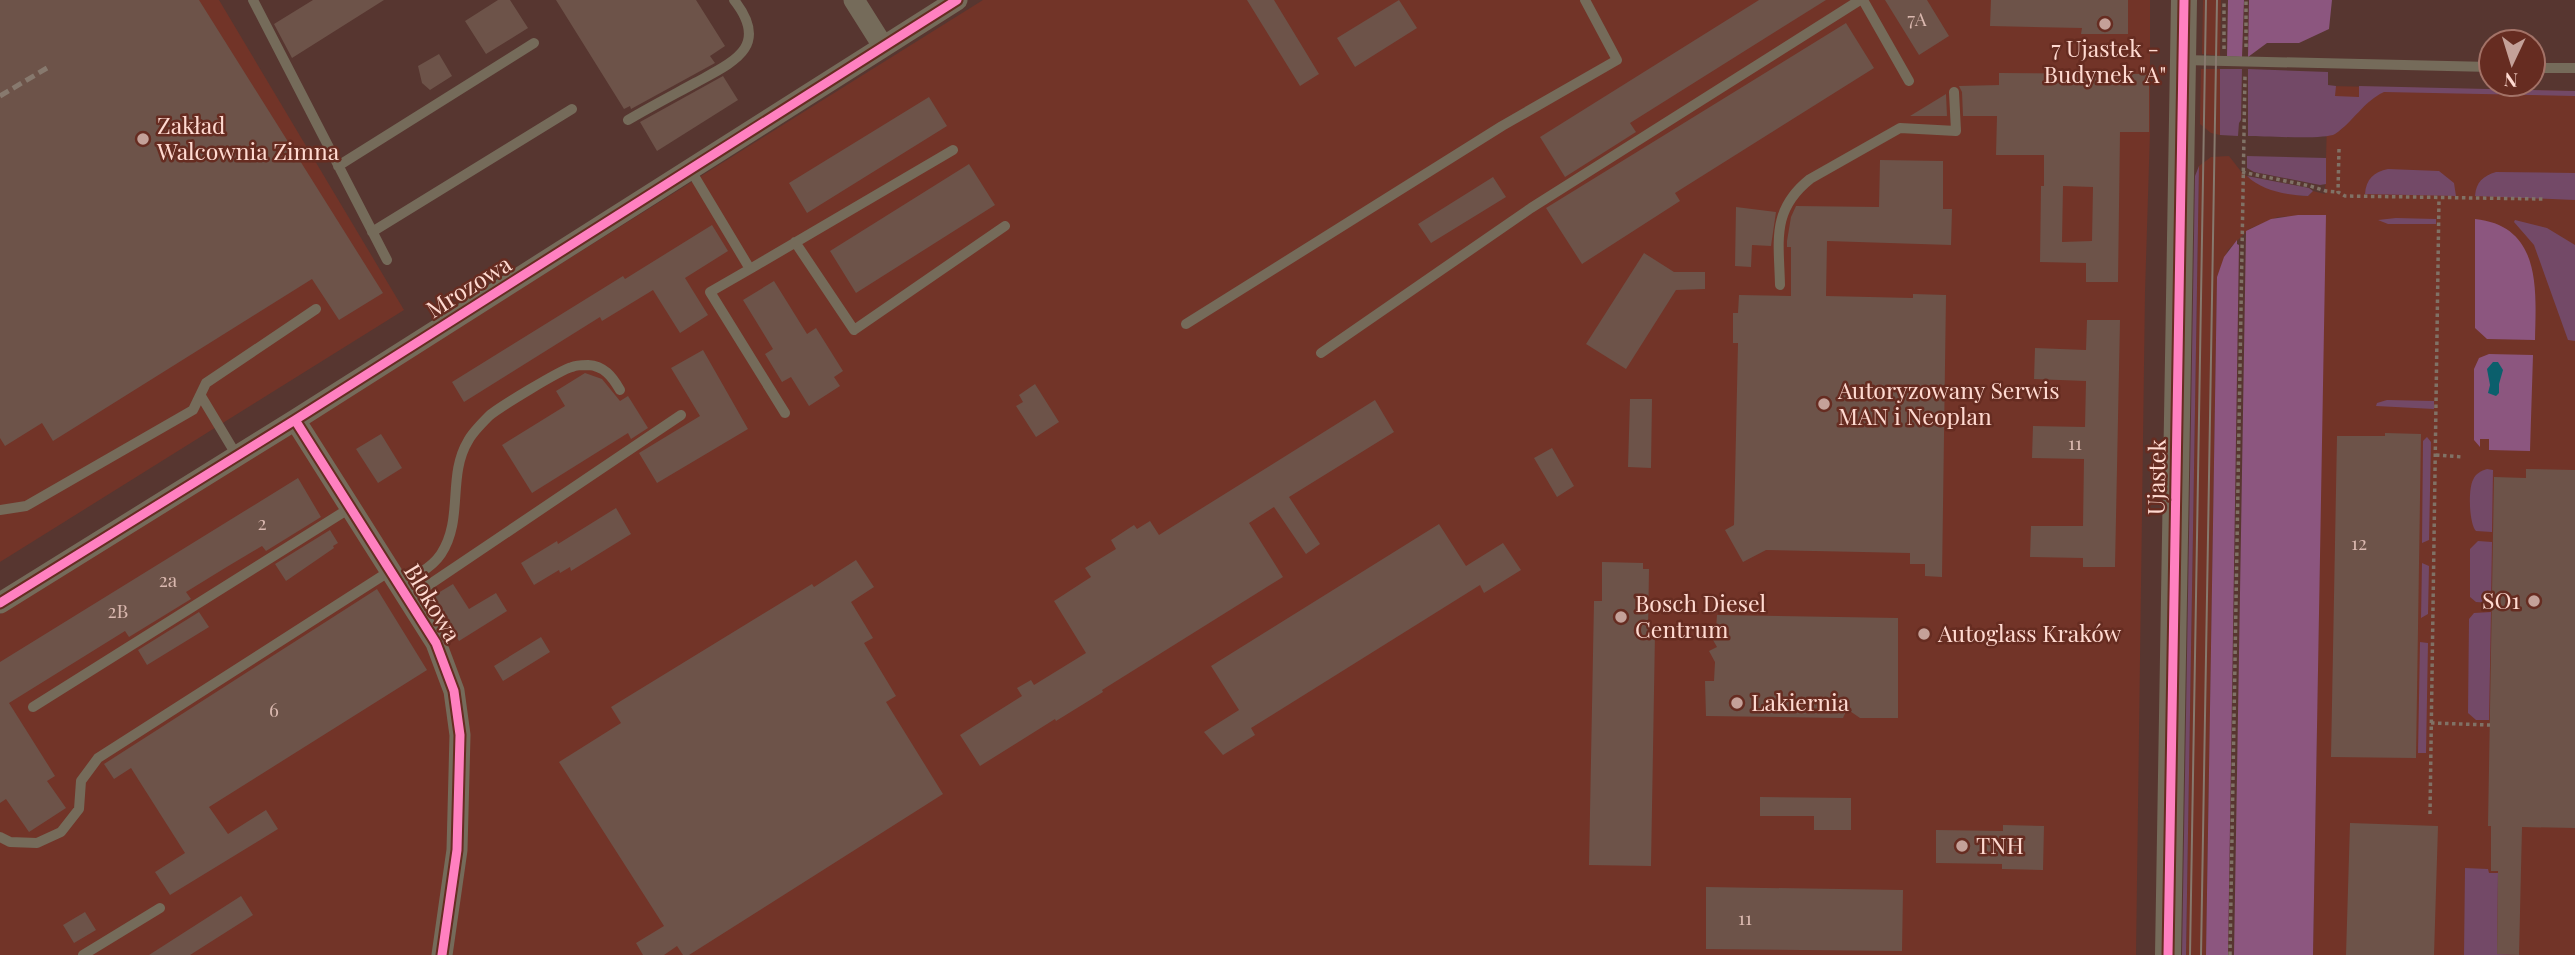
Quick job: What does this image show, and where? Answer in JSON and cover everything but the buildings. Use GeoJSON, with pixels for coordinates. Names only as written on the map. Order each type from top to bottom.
{"type":"FeatureCollection","features":[{"type":"Feature","properties":{"kind":"street"},"geometry":{"type":"LineString","coordinates":[[854,0],[883,46]]}},
{"type":"Feature","properties":{"kind":"street","name":"Mrozowa"},"geometry":{"type":"LineString","coordinates":[[0,603],[295,420],[957,0]]}},
{"type":"Feature","properties":{"kind":"street","name":"Ujastek"},"geometry":{"type":"LineString","coordinates":[[2168,955],[2184,0]]}},
{"type":"Feature","properties":{"kind":"street","name":"Blokowa"},"geometry":{"type":"LineString","coordinates":[[295,420],[436,643],[447,666],[454,691],[460,736],[457,850],[442,955]]}},
{"type":"Feature","properties":{"kind":"lane"},"geometry":{"type":"LineString","coordinates":[[253,0],[387,260]]}},
{"type":"Feature","properties":{"kind":"lane"},"geometry":{"type":"LineString","coordinates":[[628,120],[737,60],[749,40],[749,28],[746,15],[734,0]]}},
{"type":"Feature","properties":{"kind":"lane"},"geometry":{"type":"LineString","coordinates":[[1186,324],[1502,126],[1617,60],[1585,0]]}},
{"type":"Feature","properties":{"kind":"lane"},"geometry":{"type":"LineString","coordinates":[[1321,353],[1531,208],[1861,0],[1909,81]]}},
{"type":"Feature","properties":{"kind":"lane"},"geometry":{"type":"LineString","coordinates":[[338,166],[534,44]]}},
{"type":"Feature","properties":{"kind":"lane"},"geometry":{"type":"LineString","coordinates":[[2183,60],[2477,67]]}},
{"type":"Feature","properties":{"kind":"lane"},"geometry":{"type":"LineString","coordinates":[[2547,68],[2575,68]]}},
{"type":"Feature","properties":{"kind":"lane"},"geometry":{"type":"LineString","coordinates":[[1780,285],[1781,218],[1786,204],[1797,190],[1810,179],[1900,128],[1956,131],[1954,92]]}},
{"type":"Feature","properties":{"kind":"lane"},"geometry":{"type":"LineString","coordinates":[[372,232],[572,109]]}},
{"type":"Feature","properties":{"kind":"lane"},"geometry":{"type":"LineString","coordinates":[[785,413],[710,292],[953,150]]}},
{"type":"Feature","properties":{"kind":"lane"},"geometry":{"type":"LineString","coordinates":[[691,169],[750,269]]}},
{"type":"Feature","properties":{"kind":"lane"},"geometry":{"type":"LineString","coordinates":[[795,242],[854,330],[1005,226]]}},
{"type":"Feature","properties":{"kind":"lane"},"geometry":{"type":"LineString","coordinates":[[0,510],[26,506],[193,410],[205,383],[316,309]]}},
{"type":"Feature","properties":{"kind":"lane"},"geometry":{"type":"LineString","coordinates":[[398,584],[422,572],[440,555],[452,528],[457,500],[456,471],[468,440],[490,415],[571,367],[586,365],[601,368],[612,376],[620,390]]}},
{"type":"Feature","properties":{"kind":"lane"},"geometry":{"type":"LineString","coordinates":[[201,396],[237,456]]}},
{"type":"Feature","properties":{"kind":"lane"},"geometry":{"type":"LineString","coordinates":[[0,837],[10,842],[37,843],[61,832],[79,809],[81,781],[98,758],[398,584],[681,415]]}},
{"type":"Feature","properties":{"kind":"lane"},"geometry":{"type":"LineString","coordinates":[[33,707],[350,508]]}},
{"type":"Feature","properties":{"kind":"lane"},"geometry":{"type":"LineString","coordinates":[[83,955],[160,908]]}},
{"type":"Feature","properties":{"kind":"path"},"geometry":{"type":"LineString","coordinates":[[2224,0],[2224,61]]}},
{"type":"Feature","properties":{"kind":"path"},"geometry":{"type":"LineString","coordinates":[[2230,955],[2246,0]]}},
{"type":"Feature","properties":{"kind":"path"},"geometry":{"type":"LineString","coordinates":[[2338,192],[2339,149]]}},
{"type":"Feature","properties":{"kind":"path"},"geometry":{"type":"LineString","coordinates":[[2242,172],[2338,192],[2345,196],[2543,200]]}},
{"type":"Feature","properties":{"kind":"path"},"geometry":{"type":"LineString","coordinates":[[2430,814],[2439,198]]}},
{"type":"Feature","properties":{"kind":"path"},"geometry":{"type":"LineString","coordinates":[[2436,455],[2462,457]]}},
{"type":"Feature","properties":{"kind":"path"},"geometry":{"type":"LineString","coordinates":[[2431,723],[2490,725]]}},
{"type":"Feature","properties":{"kind":"shaded area","name":"Zakład Walcownia Zimna"},"geometry":{"type":"Polygon","coordinates":[[[0,0],[219,0],[404,310],[0,562],[0,0]]]}},
{"type":"Feature","properties":{"kind":"shaded area"},"geometry":{"type":"Polygon","coordinates":[[[983,0],[2150,0],[2136,955],[0,955],[0,614],[983,0]]]}},
{"type":"Feature","properties":{"kind":"shaded area"},"geometry":{"type":"Polygon","coordinates":[[[2203,0],[2221,0],[2220,56],[2202,54],[2203,0]]]}},
{"type":"Feature","properties":{"kind":"shaded area"},"geometry":{"type":"Polygon","coordinates":[[[2228,0],[2244,0],[2242,57],[2227,56],[2228,0]]]}},
{"type":"Feature","properties":{"kind":"shaded area"},"geometry":{"type":"Polygon","coordinates":[[[2249,0],[2332,0],[2329,29],[2299,43],[2267,43],[2248,57],[2249,0]]]}},
{"type":"Feature","properties":{"kind":"shaded area"},"geometry":{"type":"Polygon","coordinates":[[[2201,69],[2220,69],[2220,135],[2211,133],[2200,124],[2201,69]]]}},
{"type":"Feature","properties":{"kind":"shaded area"},"geometry":{"type":"Polygon","coordinates":[[[2220,69],[2242,69],[2238,136],[2220,135],[2220,69]]]}},
{"type":"Feature","properties":{"kind":"shaded area"},"geometry":{"type":"Polygon","coordinates":[[[2248,69],[2328,72],[2328,85],[2336,86],[2335,96],[2359,97],[2359,86],[2477,89],[2477,94],[2384,92],[2370,101],[2335,134],[2329,136],[2248,136],[2248,69]]]}},
{"type":"Feature","properties":{"kind":"shaded area"},"geometry":{"type":"Polygon","coordinates":[[[2328,86],[2477,89],[2477,98],[2547,98],[2547,90],[2575,91],[2575,955],[2313,955],[2325,215],[2278,217],[2249,229],[2228,250],[2217,277],[2206,955],[2186,955],[2199,166],[2211,157],[2229,156],[2243,174],[2267,188],[2302,196],[2308,196],[2313,191],[2325,194],[2328,86]]]}},
{"type":"Feature","properties":{"kind":"shaded area"},"geometry":{"type":"Polygon","coordinates":[[[2547,90],[2575,91],[2575,96],[2547,95],[2547,90]]]}},
{"type":"Feature","properties":{"kind":"shaded area"},"geometry":{"type":"Polygon","coordinates":[[[2247,156],[2326,158],[2326,184],[2254,172],[2247,168],[2247,156]]]}},
{"type":"Feature","properties":{"kind":"shaded area"},"geometry":{"type":"Polygon","coordinates":[[[2199,166],[2186,955],[2182,955],[2195,176],[2199,166]]]}},
{"type":"Feature","properties":{"kind":"shaded area"},"geometry":{"type":"Polygon","coordinates":[[[2388,169],[2439,171],[2454,183],[2456,196],[2365,194],[2372,177],[2388,169]]]}},
{"type":"Feature","properties":{"kind":"shaded area"},"geometry":{"type":"Polygon","coordinates":[[[2496,172],[2575,173],[2575,200],[2475,196],[2481,180],[2496,172]]]}},
{"type":"Feature","properties":{"kind":"shaded area"},"geometry":{"type":"Polygon","coordinates":[[[2247,176],[2313,191],[2308,196],[2283,193],[2267,189],[2247,176]]]}},
{"type":"Feature","properties":{"kind":"shaded area"},"geometry":{"type":"Polygon","coordinates":[[[2326,215],[2313,955],[2234,955],[2246,231],[2271,219],[2326,215]]]}},
{"type":"Feature","properties":{"kind":"shaded area"},"geometry":{"type":"Polygon","coordinates":[[[2436,219],[2436,224],[2388,224],[2378,220],[2436,219]]]}},
{"type":"Feature","properties":{"kind":"shaded area"},"geometry":{"type":"Polygon","coordinates":[[[2475,219],[2497,224],[2513,234],[2524,247],[2531,263],[2534,282],[2535,340],[2487,339],[2475,328],[2475,219]]]}},
{"type":"Feature","properties":{"kind":"shaded area"},"geometry":{"type":"Polygon","coordinates":[[[2515,220],[2547,228],[2575,245],[2575,341],[2568,340],[2534,245],[2515,220]]]}},
{"type":"Feature","properties":{"kind":"shaded area"},"geometry":{"type":"Polygon","coordinates":[[[2237,240],[2228,955],[2206,955],[2217,277],[2224,257],[2237,240]]]}},
{"type":"Feature","properties":{"kind":"shaded area"},"geometry":{"type":"Polygon","coordinates":[[[2489,354],[2533,355],[2530,451],[2489,450],[2489,439],[2480,439],[2480,447],[2474,440],[2474,369],[2479,358],[2489,354]]]}},
{"type":"Feature","properties":{"kind":"shaded area"},"geometry":{"type":"Polygon","coordinates":[[[2387,400],[2434,401],[2434,409],[2376,406],[2377,403],[2387,400]]]}},
{"type":"Feature","properties":{"kind":"shaded area"},"geometry":{"type":"Polygon","coordinates":[[[2427,437],[2431,442],[2429,540],[2422,543],[2423,441],[2427,437]]]}},
{"type":"Feature","properties":{"kind":"shaded area"},"geometry":{"type":"Polygon","coordinates":[[[2487,469],[2493,470],[2492,532],[2476,531],[2470,506],[2473,480],[2487,469]]]}},
{"type":"Feature","properties":{"kind":"shaded area"},"geometry":{"type":"Polygon","coordinates":[[[2478,541],[2492,542],[2491,603],[2476,602],[2470,597],[2470,549],[2478,541]]]}},
{"type":"Feature","properties":{"kind":"shaded area"},"geometry":{"type":"Polygon","coordinates":[[[2422,563],[2429,566],[2428,614],[2421,618],[2422,563]]]}},
{"type":"Feature","properties":{"kind":"shaded area"},"geometry":{"type":"Polygon","coordinates":[[[2491,612],[2489,720],[2476,720],[2468,713],[2469,619],[2474,613],[2491,612]]]}},
{"type":"Feature","properties":{"kind":"shaded area"},"geometry":{"type":"Polygon","coordinates":[[[2420,642],[2428,643],[2426,753],[2418,753],[2420,642]]]}},
{"type":"Feature","properties":{"kind":"shaded area"},"geometry":{"type":"Polygon","coordinates":[[[2465,868],[2488,869],[2489,873],[2498,873],[2497,954],[2522,955],[2464,955],[2465,868]]]}},
{"type":"Feature","properties":{"kind":"water"},"geometry":{"type":"Polygon","coordinates":[[[2493,362],[2498,362],[2503,370],[2499,393],[2496,396],[2488,393],[2490,385],[2487,369],[2493,362]]]}},
{"type":"Feature","properties":{"kind":"tram line"},"geometry":{"type":"LineString","coordinates":[[2190,955],[2206,0]]}},
{"type":"Feature","properties":{"kind":"tram line"},"geometry":{"type":"LineString","coordinates":[[2201,955],[2217,0]]}},
{"type":"Feature","properties":{"kind":"railway"},"geometry":{"type":"LineString","coordinates":[[0,96],[47,68]]}},
{"type":"Feature","properties":{"kind":"cycle path"},"geometry":{"type":"LineString","coordinates":[[0,603],[295,420],[957,0]]}},
{"type":"Feature","properties":{"kind":"cycle path"},"geometry":{"type":"LineString","coordinates":[[2168,955],[2184,0]]}},
{"type":"Feature","properties":{"kind":"cycle path"},"geometry":{"type":"LineString","coordinates":[[295,420],[436,643],[454,691],[460,735],[457,850],[442,955]]}},
{"type":"Feature","properties":{"kind":"place","name":"7 Ujastek - Budynek \"A\""},"geometry":{"type":"Point","coordinates":[2105,24]}},
{"type":"Feature","properties":{"kind":"place","name":"Zakład Walcownia Zimna"},"geometry":{"type":"Point","coordinates":[143,139]}},
{"type":"Feature","properties":{"kind":"place","name":"Autoryzowany Serwis MAN i Neoplan"},"geometry":{"type":"Point","coordinates":[1824,404]}},
{"type":"Feature","properties":{"kind":"place","name":"SO1"},"geometry":{"type":"Point","coordinates":[2534,601]}},
{"type":"Feature","properties":{"kind":"place","name":"Bosch Diesel Centrum"},"geometry":{"type":"Point","coordinates":[1621,617]}},
{"type":"Feature","properties":{"kind":"place","name":"Autoglass Kraków"},"geometry":{"type":"Point","coordinates":[1924,634]}},
{"type":"Feature","properties":{"kind":"place","name":"Lakiernia"},"geometry":{"type":"Point","coordinates":[1737,703]}},
{"type":"Feature","properties":{"kind":"place","name":"TNH"},"geometry":{"type":"Point","coordinates":[1962,846]}}]}
